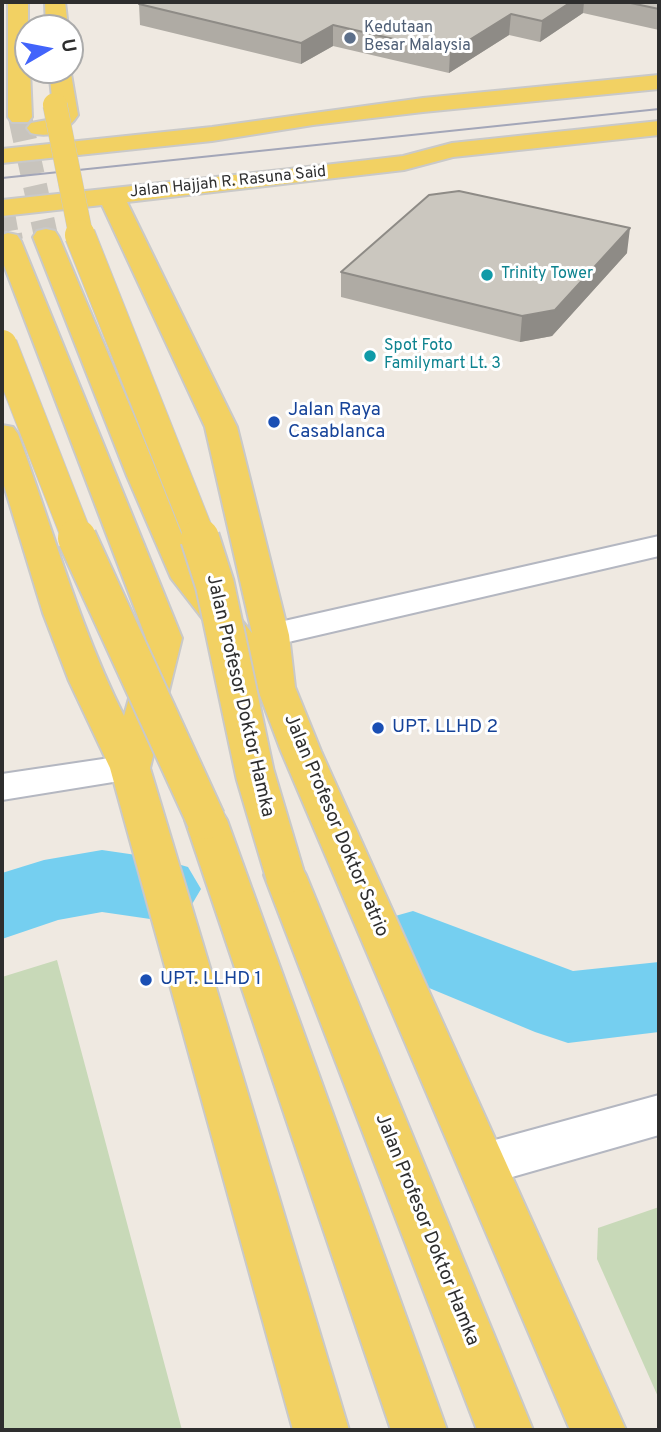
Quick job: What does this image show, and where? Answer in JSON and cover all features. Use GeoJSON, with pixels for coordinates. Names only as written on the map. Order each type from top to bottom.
{"type":"FeatureCollection","features":[{"type":"Feature","properties":{"kind":"main road"},"geometry":{"type":"LineString","coordinates":[[18,2],[11,124],[51,127],[64,120],[57,90]]}},
{"type":"Feature","properties":{"kind":"main road"},"geometry":{"type":"LineString","coordinates":[[2,156],[212,134],[423,105],[659,82]]}},
{"type":"Feature","properties":{"kind":"main road"},"geometry":{"type":"LineString","coordinates":[[57,90],[73,121],[82,126],[130,133]]}},
{"type":"Feature","properties":{"kind":"main road","name":"Jalan Profesor Doktor Hamka"},"geometry":{"type":"LineString","coordinates":[[57,90],[79,231],[193,514],[223,617],[255,774],[285,875],[505,1430]]}},
{"type":"Feature","properties":{"kind":"main road"},"geometry":{"type":"LineString","coordinates":[[423,105],[453,150]]}},
{"type":"Feature","properties":{"kind":"main road"},"geometry":{"type":"LineString","coordinates":[[2,146],[254,120],[313,118]]}},
{"type":"Feature","properties":{"kind":"main road","name":"Jalan Hajjah R. Rasuna Said"},"geometry":{"type":"LineString","coordinates":[[2,192],[315,158],[453,150],[659,128]]}},
{"type":"Feature","properties":{"kind":"main road","name":"Jalan Hajjah R. Rasuna Said"},"geometry":{"type":"LineString","coordinates":[[2,208],[404,163],[453,150]]}},
{"type":"Feature","properties":{"kind":"main road"},"geometry":{"type":"LineString","coordinates":[[111,196],[221,427],[271,635],[276,687]]}},
{"type":"Feature","properties":{"kind":"main road"},"geometry":{"type":"LineString","coordinates":[[129,238],[110,228],[95,225],[5,236],[164,638],[131,768]]}},
{"type":"Feature","properties":{"kind":"main road","name":"Jalan Profesor Doktor Satrio"},"geometry":{"type":"LineString","coordinates":[[47,237],[143,476],[189,578],[276,687],[301,751],[484,1164],[598,1430]]}},
{"type":"Feature","properties":{"kind":"main road"},"geometry":{"type":"LineString","coordinates":[[2,345],[66,515],[206,820],[419,1430]]}},
{"type":"Feature","properties":{"kind":"main road"},"geometry":{"type":"LineString","coordinates":[[2,434],[34,524],[61,613],[88,681],[131,768],[321,1430]]}},
{"type":"Feature","properties":{"kind":"street"},"geometry":{"type":"LineString","coordinates":[[271,635],[659,546]]}},
{"type":"Feature","properties":{"kind":"street"},"geometry":{"type":"LineString","coordinates":[[2,787],[131,768]]}},
{"type":"Feature","properties":{"kind":"street"},"geometry":{"type":"LineString","coordinates":[[484,1164],[659,1115]]}},
{"type":"Feature","properties":{"kind":"green space"},"geometry":{"type":"Polygon","coordinates":[[[57,960],[182,1430],[2,1430],[2,977],[57,960]]]}},
{"type":"Feature","properties":{"kind":"green space"},"geometry":{"type":"Polygon","coordinates":[[[659,1207],[659,1399],[597,1259],[598,1228],[659,1207]]]}},
{"type":"Feature","properties":{"kind":"building"},"geometry":{"type":"Polygon","coordinates":[[[571,2],[542,21],[511,14],[450,52],[333,25],[301,43],[139,4],[571,2]]]}},
{"type":"Feature","properties":{"kind":"building"},"geometry":{"type":"Polygon","coordinates":[[[626,2],[659,2],[659,9],[626,2]]]}},
{"type":"Feature","properties":{"kind":"building","name":"Trinity Tower"},"geometry":{"type":"Polygon","coordinates":[[[459,191],[630,228],[555,310],[522,316],[341,272],[429,195],[459,191]]]}},
{"type":"Feature","properties":{"kind":"waterway"},"geometry":{"type":"LineString","coordinates":[[2,907],[44,891],[102,881],[157,889]]}},
{"type":"Feature","properties":{"kind":"waterway"},"geometry":{"type":"LineString","coordinates":[[413,944],[568,1007],[659,997]]}},
{"type":"Feature","properties":{"kind":"tunnel"},"geometry":{"type":"LineString","coordinates":[[20,117],[46,236]]}},
{"type":"Feature","properties":{"kind":"tunnel"},"geometry":{"type":"LineString","coordinates":[[2,208],[7,236]]}},
{"type":"Feature","properties":{"kind":"tunnel"},"geometry":{"type":"LineString","coordinates":[[7,235],[8,241]]}},
{"type":"Feature","properties":{"kind":"tram line"},"geometry":{"type":"LineString","coordinates":[[2,178],[659,109]]}},
{"type":"Feature","properties":{"kind":"place","name":"Kedutaan Besar Malaysia"},"geometry":{"type":"Point","coordinates":[350,38]}},
{"type":"Feature","properties":{"kind":"place","name":"Trinity Tower"},"geometry":{"type":"Point","coordinates":[487,275]}},
{"type":"Feature","properties":{"kind":"place","name":"Spot Foto Familymart Lt. 3"},"geometry":{"type":"Point","coordinates":[370,356]}},
{"type":"Feature","properties":{"kind":"place","name":"Jalan Raya Casablanca"},"geometry":{"type":"Point","coordinates":[274,422]}},
{"type":"Feature","properties":{"kind":"place","name":"UPT. LLHD 2"},"geometry":{"type":"Point","coordinates":[378,728]}},
{"type":"Feature","properties":{"kind":"place","name":"UPT. LLHD 1"},"geometry":{"type":"Point","coordinates":[146,980]}}]}
